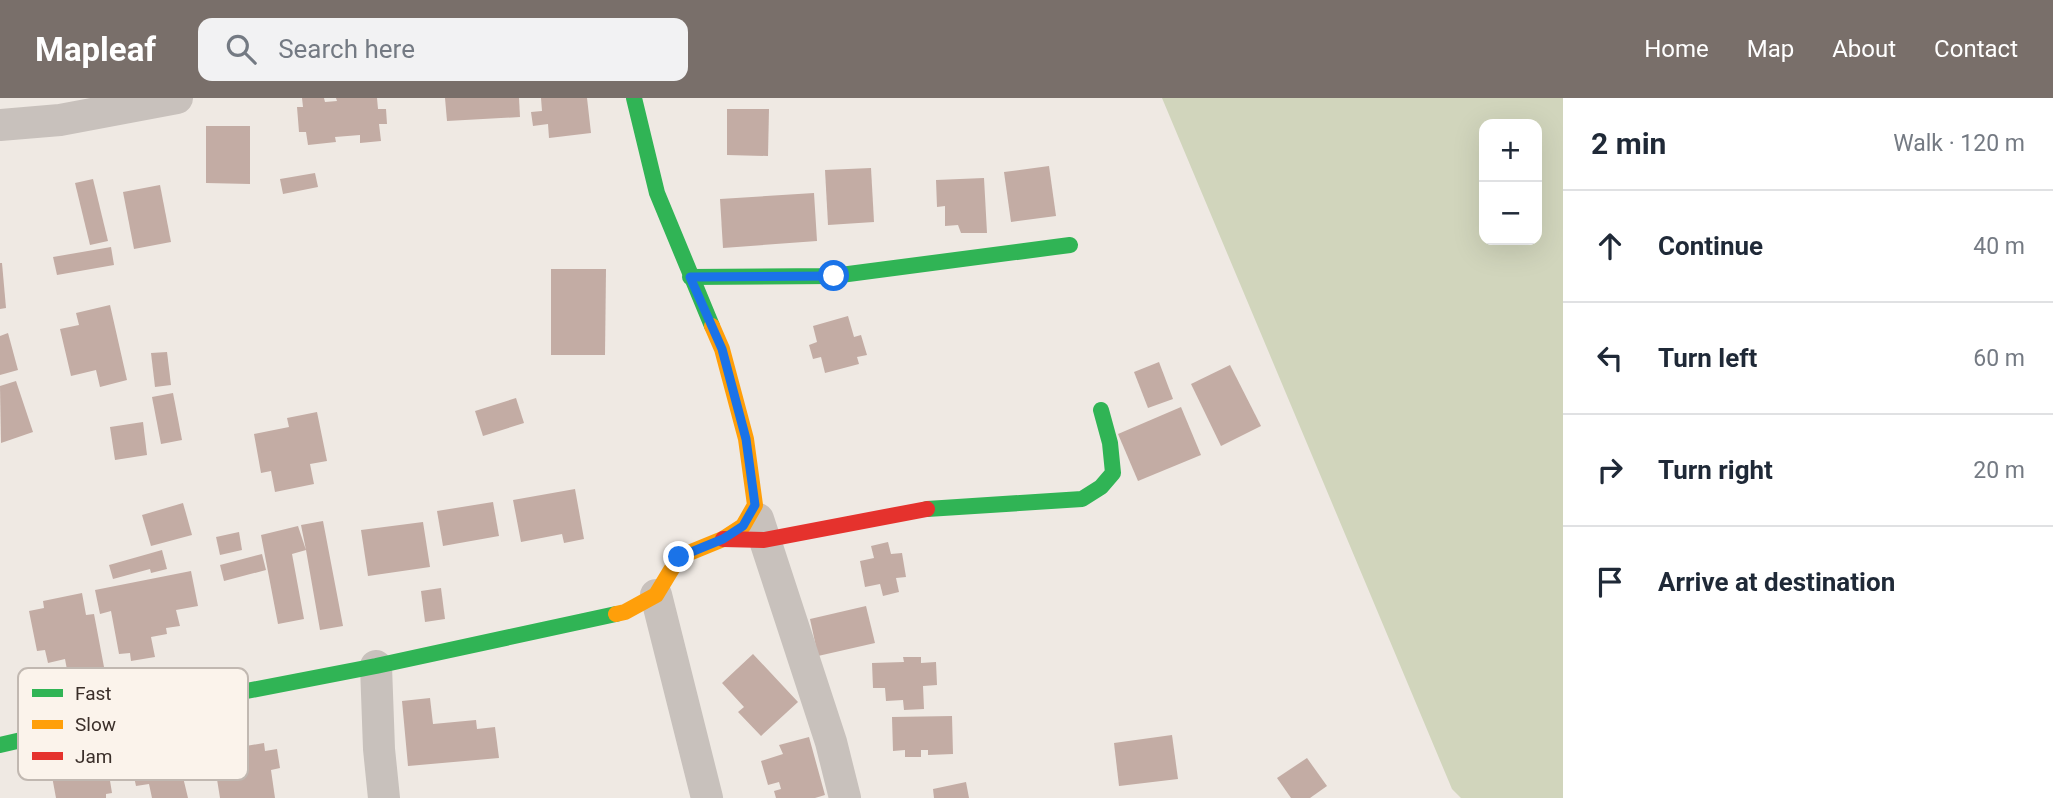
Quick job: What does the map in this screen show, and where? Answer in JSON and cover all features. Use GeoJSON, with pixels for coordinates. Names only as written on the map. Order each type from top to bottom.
{"type":"FeatureCollection","features":[{"type":"Feature","properties":{"kind":"street"},"geometry":{"type":"LineString","coordinates":[[0,125],[60,120],[177,98]]}},
{"type":"Feature","properties":{"kind":"street"},"geometry":{"type":"LineString","coordinates":[[634,98],[657,193],[722,349],[746,439],[755,505],[764,540],[831,742],[845,798]]}},
{"type":"Feature","properties":{"kind":"street"},"geometry":{"type":"LineString","coordinates":[[690,277],[834,276],[1070,245]]}},
{"type":"Feature","properties":{"kind":"street"},"geometry":{"type":"LineString","coordinates":[[723,539],[764,540],[916,510],[1082,499],[1101,487],[1113,473],[1110,443],[1101,410]]}},
{"type":"Feature","properties":{"kind":"street"},"geometry":{"type":"LineString","coordinates":[[248,691],[582,624],[625,612],[656,595],[679,557],[723,539],[743,526],[755,505]]}},
{"type":"Feature","properties":{"kind":"street"},"geometry":{"type":"LineString","coordinates":[[656,595],[707,798]]}},
{"type":"Feature","properties":{"kind":"street"},"geometry":{"type":"LineString","coordinates":[[376,666],[384,798]]}},
{"type":"Feature","properties":{"kind":"street"},"geometry":{"type":"LineString","coordinates":[[0,746],[18,742]]}},
{"type":"Feature","properties":{"kind":"green space"},"geometry":{"type":"Polygon","coordinates":[[[1162,98],[1563,98],[1563,798],[1461,798],[1452,789],[1162,98]]]}},
{"type":"Feature","properties":{"kind":"building"},"geometry":{"type":"Polygon","coordinates":[[[302,98],[324,98],[325,102],[337,101],[336,98],[377,98],[378,109],[386,109],[387,124],[379,124],[381,141],[360,143],[360,135],[335,137],[336,142],[308,145],[306,132],[299,132],[297,107],[303,107],[302,98]]]}},
{"type":"Feature","properties":{"kind":"building"},"geometry":{"type":"Polygon","coordinates":[[[445,98],[519,98],[520,117],[447,121],[445,98]]]}},
{"type":"Feature","properties":{"kind":"building"},"geometry":{"type":"Polygon","coordinates":[[[541,98],[587,98],[591,133],[549,138],[548,124],[533,126],[531,112],[542,111],[541,98]]]}},
{"type":"Feature","properties":{"kind":"building"},"geometry":{"type":"Polygon","coordinates":[[[727,109],[769,109],[768,156],[727,155],[727,109]]]}},
{"type":"Feature","properties":{"kind":"building"},"geometry":{"type":"Polygon","coordinates":[[[206,126],[250,126],[250,184],[206,183],[206,126]]]}},
{"type":"Feature","properties":{"kind":"building"},"geometry":{"type":"Polygon","coordinates":[[[1049,166],[1056,216],[1011,222],[1004,172],[1049,166]]]}},
{"type":"Feature","properties":{"kind":"building"},"geometry":{"type":"Polygon","coordinates":[[[871,168],[874,222],[828,225],[825,170],[871,168]]]}},
{"type":"Feature","properties":{"kind":"building"},"geometry":{"type":"Polygon","coordinates":[[[315,173],[318,187],[283,194],[280,179],[315,173]]]}},
{"type":"Feature","properties":{"kind":"building"},"geometry":{"type":"Polygon","coordinates":[[[984,178],[987,233],[961,233],[958,225],[945,226],[945,206],[937,207],[936,180],[984,178]]]}},
{"type":"Feature","properties":{"kind":"building"},"geometry":{"type":"Polygon","coordinates":[[[93,179],[108,241],[90,245],[75,183],[93,179]]]}},
{"type":"Feature","properties":{"kind":"building"},"geometry":{"type":"Polygon","coordinates":[[[160,185],[171,242],[134,249],[123,192],[160,185]]]}},
{"type":"Feature","properties":{"kind":"building"},"geometry":{"type":"Polygon","coordinates":[[[814,193],[817,241],[723,248],[720,199],[814,193]]]}},
{"type":"Feature","properties":{"kind":"building"},"geometry":{"type":"Polygon","coordinates":[[[111,247],[114,265],[57,275],[53,257],[111,247]]]}},
{"type":"Feature","properties":{"kind":"building"},"geometry":{"type":"Polygon","coordinates":[[[0,263],[6,308],[0,309],[0,263]]]}},
{"type":"Feature","properties":{"kind":"building"},"geometry":{"type":"Polygon","coordinates":[[[551,269],[606,269],[605,355],[551,355],[551,269]]]}},
{"type":"Feature","properties":{"kind":"building"},"geometry":{"type":"Polygon","coordinates":[[[110,305],[127,380],[100,387],[96,370],[71,376],[60,329],[79,325],[76,313],[110,305]]]}},
{"type":"Feature","properties":{"kind":"building"},"geometry":{"type":"Polygon","coordinates":[[[848,316],[854,337],[861,335],[867,355],[857,357],[859,364],[825,373],[821,357],[813,359],[809,345],[817,342],[813,326],[848,316]]]}},
{"type":"Feature","properties":{"kind":"building"},"geometry":{"type":"Polygon","coordinates":[[[8,333],[18,370],[0,375],[0,336],[8,333]]]}},
{"type":"Feature","properties":{"kind":"building"},"geometry":{"type":"Polygon","coordinates":[[[167,352],[171,385],[155,387],[151,353],[167,352]]]}},
{"type":"Feature","properties":{"kind":"building"},"geometry":{"type":"Polygon","coordinates":[[[1159,362],[1173,399],[1148,408],[1134,372],[1159,362]]]}},
{"type":"Feature","properties":{"kind":"building"},"geometry":{"type":"Polygon","coordinates":[[[1230,365],[1261,426],[1221,446],[1191,384],[1230,365]]]}},
{"type":"Feature","properties":{"kind":"building"},"geometry":{"type":"Polygon","coordinates":[[[16,381],[33,432],[1,443],[0,386],[16,381]]]}},
{"type":"Feature","properties":{"kind":"building"},"geometry":{"type":"Polygon","coordinates":[[[173,393],[182,440],[161,444],[152,397],[173,393]]]}},
{"type":"Feature","properties":{"kind":"building"},"geometry":{"type":"Polygon","coordinates":[[[516,398],[524,423],[483,436],[475,411],[516,398]]]}},
{"type":"Feature","properties":{"kind":"building"},"geometry":{"type":"Polygon","coordinates":[[[1181,407],[1201,455],[1138,481],[1118,434],[1181,407]]]}},
{"type":"Feature","properties":{"kind":"building"},"geometry":{"type":"Polygon","coordinates":[[[317,412],[327,461],[310,464],[314,484],[275,492],[271,471],[261,473],[254,434],[289,427],[287,418],[317,412]]]}},
{"type":"Feature","properties":{"kind":"building"},"geometry":{"type":"Polygon","coordinates":[[[143,422],[147,455],[115,460],[110,427],[143,422]]]}},
{"type":"Feature","properties":{"kind":"building"},"geometry":{"type":"Polygon","coordinates":[[[575,489],[584,539],[564,543],[562,534],[521,542],[513,500],[575,489]]]}},
{"type":"Feature","properties":{"kind":"building"},"geometry":{"type":"Polygon","coordinates":[[[493,502],[499,536],[443,546],[437,511],[493,502]]]}},
{"type":"Feature","properties":{"kind":"building"},"geometry":{"type":"Polygon","coordinates":[[[183,503],[192,535],[151,546],[142,515],[183,503]]]}},
{"type":"Feature","properties":{"kind":"building"},"geometry":{"type":"Polygon","coordinates":[[[323,521],[343,626],[320,630],[301,525],[323,521]]]}},
{"type":"Feature","properties":{"kind":"building"},"geometry":{"type":"Polygon","coordinates":[[[423,522],[430,567],[368,576],[361,530],[423,522]]]}},
{"type":"Feature","properties":{"kind":"building"},"geometry":{"type":"Polygon","coordinates":[[[298,526],[306,550],[292,554],[304,619],[278,624],[261,535],[298,526]]]}},
{"type":"Feature","properties":{"kind":"building"},"geometry":{"type":"Polygon","coordinates":[[[239,532],[242,550],[220,555],[216,537],[239,532]]]}},
{"type":"Feature","properties":{"kind":"building"},"geometry":{"type":"Polygon","coordinates":[[[888,542],[891,554],[902,553],[906,577],[896,578],[899,592],[883,596],[880,584],[865,587],[860,561],[874,558],[871,546],[888,542]]]}},
{"type":"Feature","properties":{"kind":"building"},"geometry":{"type":"Polygon","coordinates":[[[162,550],[167,569],[151,573],[150,569],[113,579],[109,565],[162,550]]]}},
{"type":"Feature","properties":{"kind":"building"},"geometry":{"type":"Polygon","coordinates":[[[262,554],[266,570],[224,581],[220,565],[262,554]]]}},
{"type":"Feature","properties":{"kind":"building"},"geometry":{"type":"Polygon","coordinates":[[[191,571],[198,606],[176,610],[180,626],[166,628],[167,634],[151,637],[155,657],[131,661],[130,653],[119,654],[111,611],[100,614],[95,590],[191,571]]]}},
{"type":"Feature","properties":{"kind":"building"},"geometry":{"type":"Polygon","coordinates":[[[441,588],[445,619],[425,622],[421,591],[441,588]]]}},
{"type":"Feature","properties":{"kind":"building"},"geometry":{"type":"Polygon","coordinates":[[[82,593],[86,615],[94,614],[104,667],[67,668],[65,659],[48,663],[45,650],[37,651],[29,611],[44,608],[43,601],[82,593]]]}},
{"type":"Feature","properties":{"kind":"building"},"geometry":{"type":"Polygon","coordinates":[[[866,606],[875,643],[818,656],[810,619],[866,606]]]}},
{"type":"Feature","properties":{"kind":"building"},"geometry":{"type":"Polygon","coordinates":[[[753,654],[798,702],[761,736],[738,712],[744,707],[722,683],[753,654]]]}},
{"type":"Feature","properties":{"kind":"building"},"geometry":{"type":"Polygon","coordinates":[[[903,657],[921,657],[921,663],[936,662],[937,685],[923,686],[924,709],[904,710],[903,700],[886,701],[885,688],[873,688],[872,663],[904,662],[903,657]]]}},
{"type":"Feature","properties":{"kind":"building"},"geometry":{"type":"Polygon","coordinates":[[[430,698],[433,724],[476,720],[477,729],[495,727],[499,758],[408,766],[402,701],[430,698]]]}},
{"type":"Feature","properties":{"kind":"building"},"geometry":{"type":"Polygon","coordinates":[[[952,716],[953,754],[928,755],[928,750],[921,750],[921,757],[905,757],[905,750],[893,751],[892,717],[952,716]]]}},
{"type":"Feature","properties":{"kind":"building"},"geometry":{"type":"Polygon","coordinates":[[[1172,735],[1178,779],[1119,786],[1114,743],[1172,735]]]}},
{"type":"Feature","properties":{"kind":"building"},"geometry":{"type":"Polygon","coordinates":[[[809,737],[825,795],[815,798],[776,798],[774,791],[781,789],[779,782],[768,785],[761,761],[783,754],[779,745],[809,737]]]}},
{"type":"Feature","properties":{"kind":"building"},"geometry":{"type":"Polygon","coordinates":[[[264,743],[265,751],[277,749],[280,768],[271,770],[275,798],[220,798],[217,780],[248,780],[248,746],[264,743]]]}},
{"type":"Feature","properties":{"kind":"building"},"geometry":{"type":"Polygon","coordinates":[[[1307,758],[1327,786],[1310,798],[1291,798],[1277,778],[1307,758]]]}},
{"type":"Feature","properties":{"kind":"building"},"geometry":{"type":"Polygon","coordinates":[[[53,780],[110,780],[112,793],[106,794],[106,798],[56,798],[53,780]]]}},
{"type":"Feature","properties":{"kind":"building"},"geometry":{"type":"Polygon","coordinates":[[[135,780],[184,780],[188,798],[152,798],[149,784],[136,786],[135,780]]]}},
{"type":"Feature","properties":{"kind":"building"},"geometry":{"type":"Polygon","coordinates":[[[966,782],[969,798],[934,798],[933,789],[966,782]]]}},
{"type":"Feature","properties":{"kind":"traffic: fast"},"geometry":{"type":"LineString","coordinates":[[634,98],[657,193],[712,326]]}},
{"type":"Feature","properties":{"kind":"traffic: fast"},"geometry":{"type":"LineString","coordinates":[[690,277],[833,276],[1070,245]]}},
{"type":"Feature","properties":{"kind":"traffic: fast"},"geometry":{"type":"LineString","coordinates":[[927,509],[1082,499],[1101,487],[1113,473],[1110,443],[1101,410]]}},
{"type":"Feature","properties":{"kind":"traffic: fast"},"geometry":{"type":"LineString","coordinates":[[248,691],[616,614]]}},
{"type":"Feature","properties":{"kind":"traffic: fast"},"geometry":{"type":"LineString","coordinates":[[0,745],[18,741]]}},
{"type":"Feature","properties":{"kind":"traffic: slow"},"geometry":{"type":"LineString","coordinates":[[616,614],[656,595],[679,557],[723,539],[743,526],[755,505],[746,439],[722,349],[712,326]]}},
{"type":"Feature","properties":{"kind":"traffic: jam"},"geometry":{"type":"LineString","coordinates":[[723,539],[764,540],[927,509]]}},
{"type":"Feature","properties":{"kind":"route"},"geometry":{"type":"LineString","coordinates":[[679,557],[723,539],[743,526],[755,505],[746,439],[722,349],[690,277],[834,276]]}}]}
